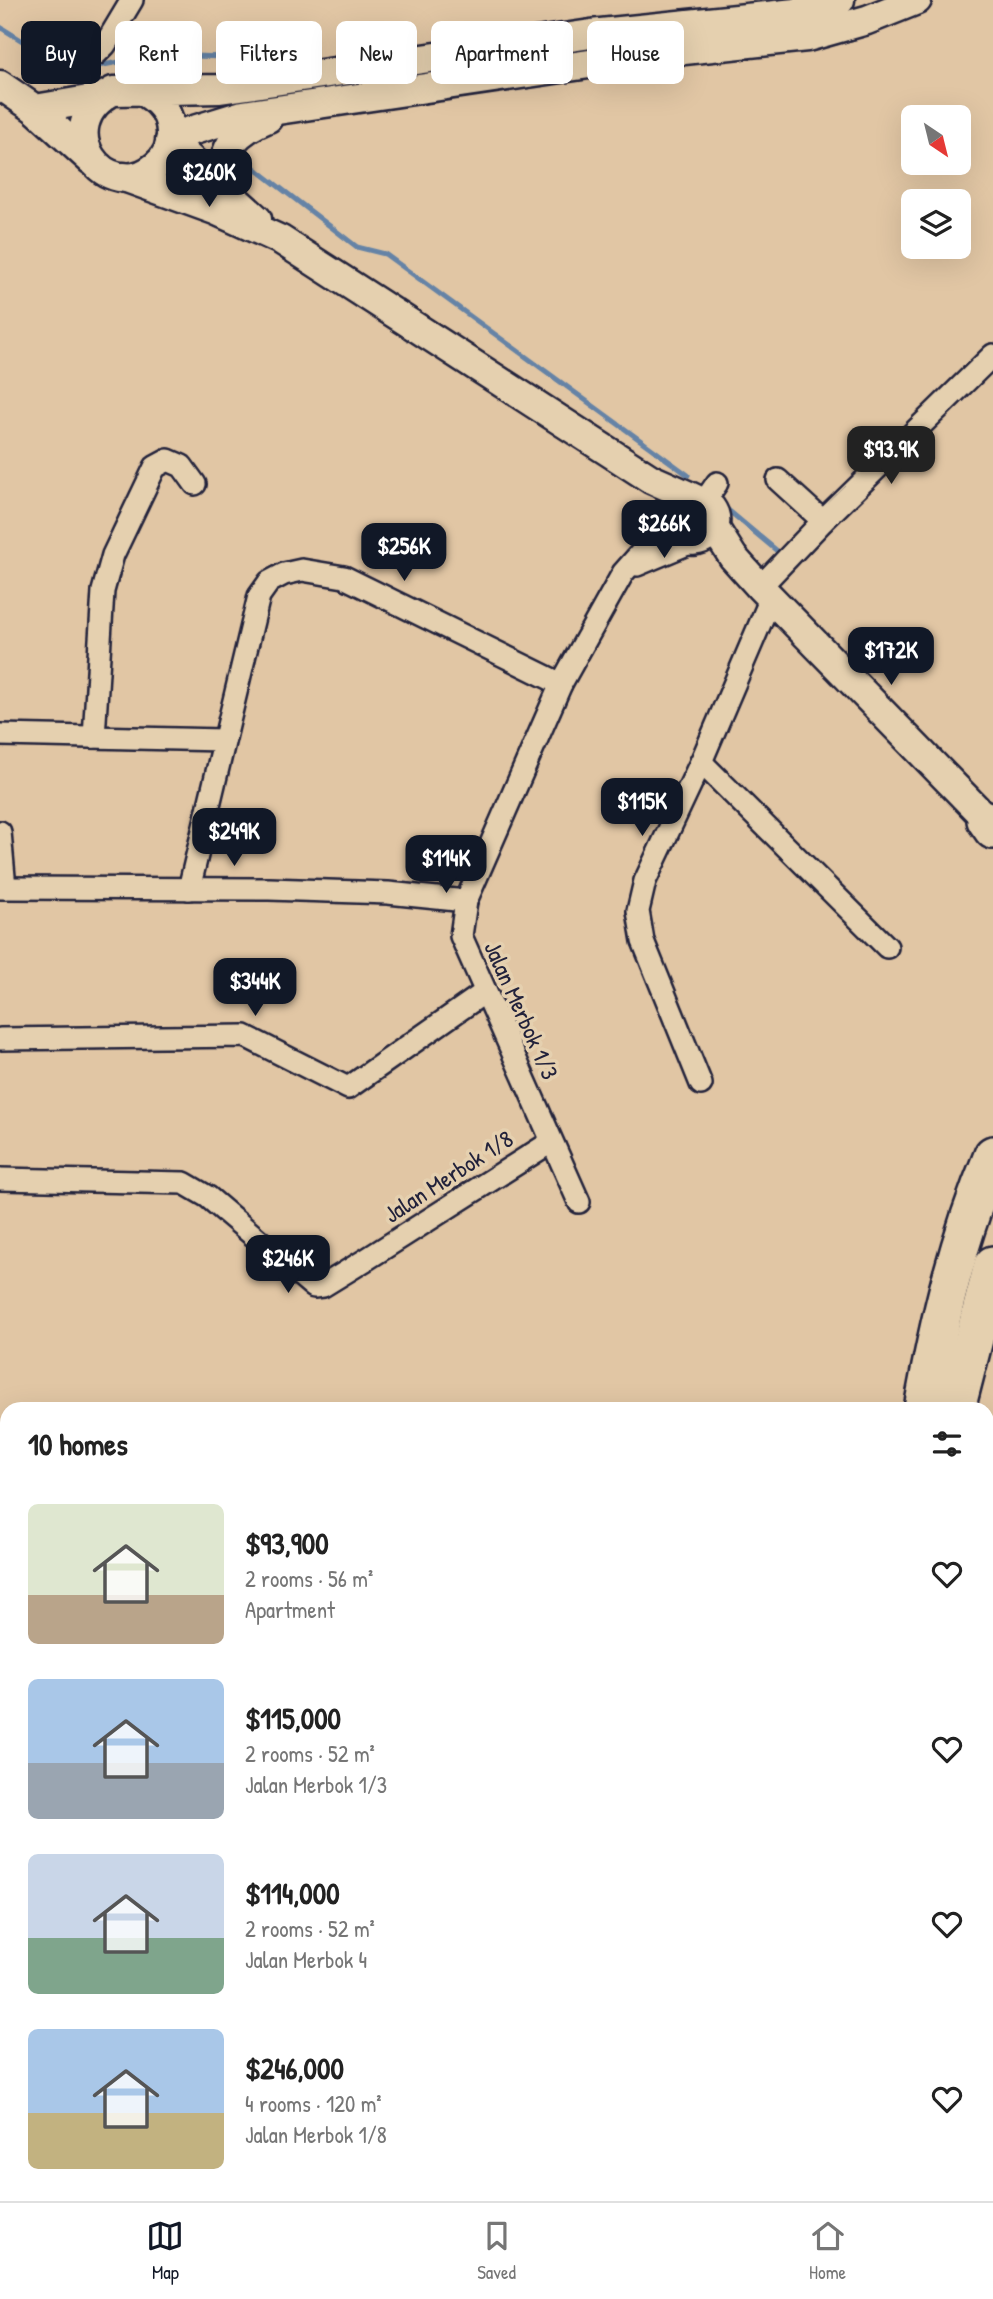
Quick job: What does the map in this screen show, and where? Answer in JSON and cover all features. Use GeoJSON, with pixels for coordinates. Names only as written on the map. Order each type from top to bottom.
{"type":"FeatureCollection","features":[{"type":"Feature","properties":{"kind":"highway"},"geometry":{"type":"LineString","coordinates":[[924,1402],[942,1307],[968,1216],[993,1155]]}},
{"type":"Feature","properties":{"kind":"highway"},"geometry":{"type":"LineString","coordinates":[[958,1402],[993,1265]]}},
{"type":"Feature","properties":{"kind":"main road"},"geometry":{"type":"LineString","coordinates":[[95,164],[83,138],[89,109],[113,90],[220,89],[591,34],[794,13],[840,0]]}},
{"type":"Feature","properties":{"kind":"main road"},"geometry":{"type":"LineString","coordinates":[[171,139],[224,119],[684,50],[807,37],[867,20],[917,0]]}},
{"type":"Feature","properties":{"kind":"main road"},"geometry":{"type":"LineString","coordinates":[[0,85],[35,109],[104,171],[215,210],[281,240]]}},
{"type":"Feature","properties":{"kind":"main road"},"geometry":{"type":"LineString","coordinates":[[124,177],[150,171],[161,162],[171,139],[171,122],[165,109],[142,91]]}},
{"type":"Feature","properties":{"kind":"main road"},"geometry":{"type":"LineString","coordinates":[[35,109],[100,98]]}},
{"type":"Feature","properties":{"kind":"main road"},"geometry":{"type":"LineString","coordinates":[[232,198],[225,180],[224,162],[237,135],[253,124],[293,109]]}},
{"type":"Feature","properties":{"kind":"main road"},"geometry":{"type":"LineString","coordinates":[[171,139],[232,198],[281,240],[651,479],[667,485],[765,593],[991,825]]}},
{"type":"Feature","properties":{"kind":"street"},"geometry":{"type":"LineString","coordinates":[[101,49],[132,0]]}},
{"type":"Feature","properties":{"kind":"street"},"geometry":{"type":"LineString","coordinates":[[701,1084],[643,941],[638,911],[645,881],[701,762],[765,593],[822,521],[993,355]]}},
{"type":"Feature","properties":{"kind":"street"},"geometry":{"type":"LineString","coordinates":[[94,737],[103,591],[113,555],[155,467],[168,460],[182,466],[195,484]]}},
{"type":"Feature","properties":{"kind":"street"},"geometry":{"type":"LineString","coordinates":[[778,481],[822,521]]}},
{"type":"Feature","properties":{"kind":"street"},"geometry":{"type":"LineString","coordinates":[[623,573],[654,556],[695,516]]}},
{"type":"Feature","properties":{"kind":"street","name":"Jalan Merbok 1/3"},"geometry":{"type":"LineString","coordinates":[[579,1202],[461,936],[466,901],[561,684],[623,573],[695,516]]}},
{"type":"Feature","properties":{"kind":"street"},"geometry":{"type":"LineString","coordinates":[[189,889],[259,596],[269,582],[284,573],[302,570],[344,577],[561,684]]}},
{"type":"Feature","properties":{"kind":"street"},"geometry":{"type":"LineString","coordinates":[[0,735],[223,740]]}},
{"type":"Feature","properties":{"kind":"street"},"geometry":{"type":"LineString","coordinates":[[701,762],[887,947]]}},
{"type":"Feature","properties":{"kind":"street"},"geometry":{"type":"LineString","coordinates":[[0,832],[2,888],[388,893],[466,901]]}},
{"type":"Feature","properties":{"kind":"street"},"geometry":{"type":"LineString","coordinates":[[0,1039],[245,1036],[348,1088],[485,992]]}},
{"type":"Feature","properties":{"kind":"street","name":"Jalan Merbok 1/8"},"geometry":{"type":"LineString","coordinates":[[0,1179],[184,1183],[208,1197],[314,1287],[323,1286],[551,1142]]}},
{"type":"Feature","properties":{"kind":"waterway"},"geometry":{"type":"LineString","coordinates":[[0,27],[71,71],[157,55],[216,57]]}},
{"type":"Feature","properties":{"kind":"waterway"},"geometry":{"type":"LineString","coordinates":[[243,159],[357,247],[385,254],[688,475]]}},
{"type":"Feature","properties":{"kind":"waterway"},"geometry":{"type":"LineString","coordinates":[[722,505],[776,550]]}}]}
